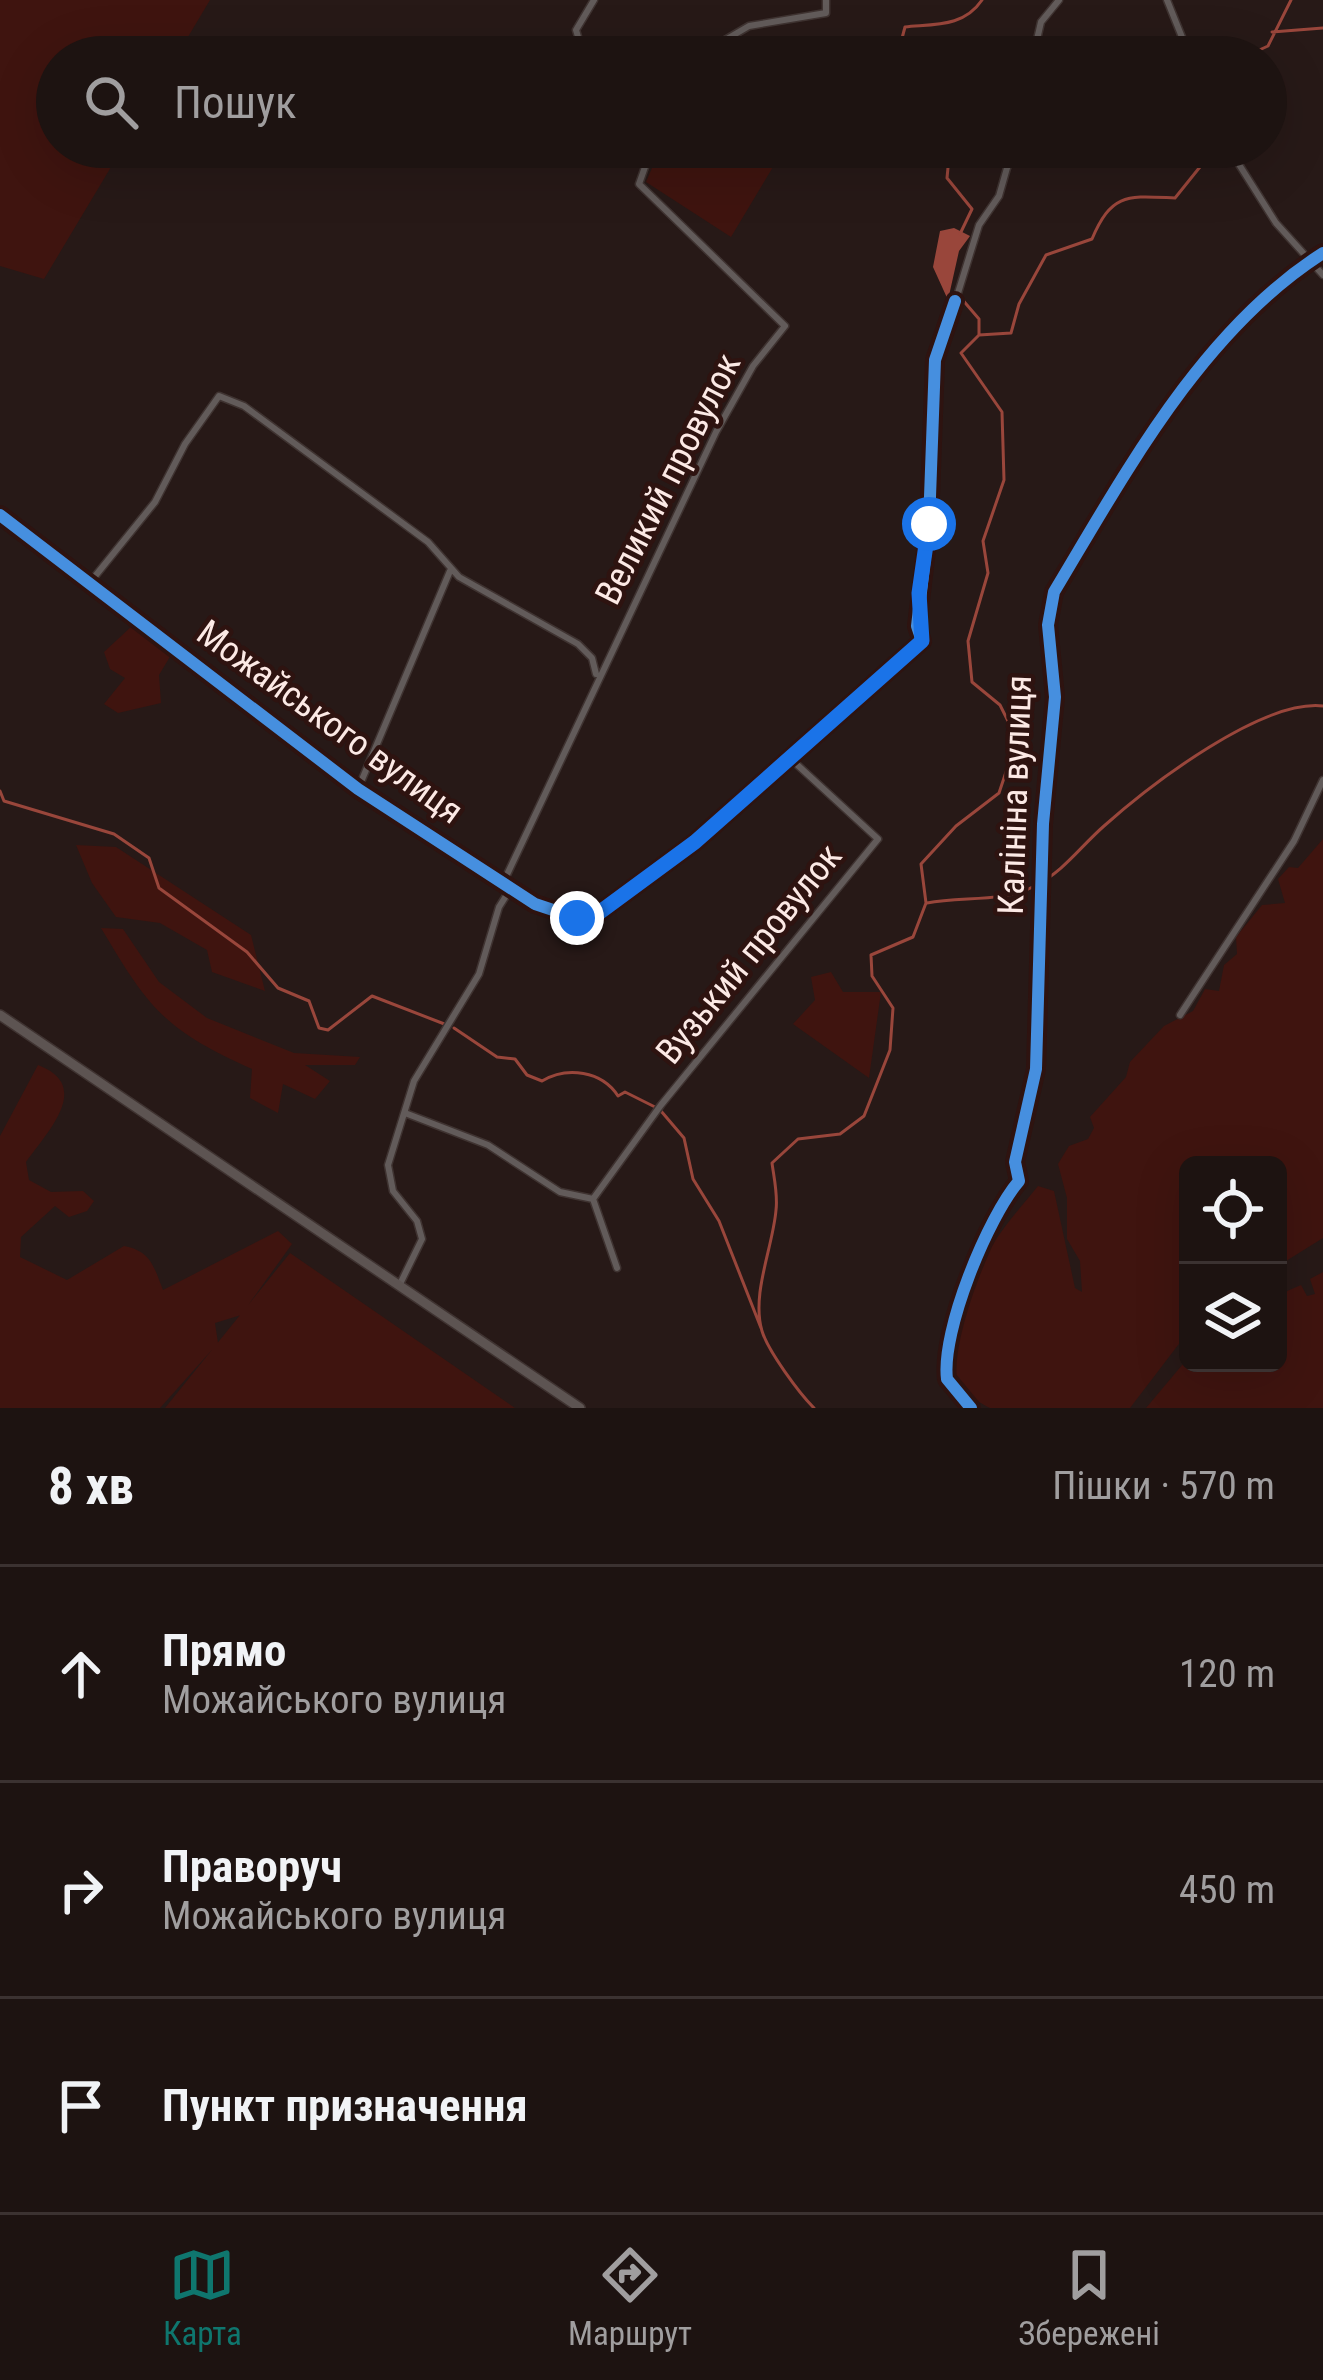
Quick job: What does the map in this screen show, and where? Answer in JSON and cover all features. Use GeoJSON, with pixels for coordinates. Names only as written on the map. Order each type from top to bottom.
{"type":"FeatureCollection","features":[{"type":"Feature","properties":{"kind":"main road"},"geometry":{"type":"LineString","coordinates":[[0,1015],[580,1408]]}},
{"type":"Feature","properties":{"kind":"street"},"geometry":{"type":"LineString","coordinates":[[578,36],[576,30],[594,0]]}},
{"type":"Feature","properties":{"kind":"street"},"geometry":{"type":"LineString","coordinates":[[732,36],[749,26],[826,13],[826,0]]}},
{"type":"Feature","properties":{"kind":"street"},"geometry":{"type":"LineString","coordinates":[[1038,36],[1041,22],[1058,0]]}},
{"type":"Feature","properties":{"kind":"street"},"geometry":{"type":"LineString","coordinates":[[1167,0],[1182,36]]}},
{"type":"Feature","properties":{"kind":"street","name":"Великий провулок"},"geometry":{"type":"LineString","coordinates":[[399,1287],[422,1239],[417,1221],[393,1191],[388,1165],[418,1070],[479,974],[508,884],[597,677],[655,567],[716,431],[753,366],[784,326],[639,184],[645,168]]}},
{"type":"Feature","properties":{"kind":"street","name":"Можайського вулиця"},"geometry":{"type":"LineString","coordinates":[[0,515],[92,580],[358,789],[558,915],[577,918],[600,912],[792,760],[922,641],[917,626],[929,524],[935,360],[979,225],[999,196],[1007,168]]}},
{"type":"Feature","properties":{"kind":"street"},"geometry":{"type":"LineString","coordinates":[[1243,168],[1323,275]]}},
{"type":"Feature","properties":{"kind":"street","name":"Калініна вулиця"},"geometry":{"type":"LineString","coordinates":[[970,1408],[947,1379],[950,1328],[989,1225],[1019,1181],[1015,1162],[1036,1070],[1042,824],[1055,697],[1048,625],[1054,592],[1168,412],[1217,348],[1323,253]]}},
{"type":"Feature","properties":{"kind":"street"},"geometry":{"type":"LineString","coordinates":[[92,580],[155,502],[184,444],[219,396],[244,406],[428,542],[451,570],[578,644],[592,658],[597,677]]}},
{"type":"Feature","properties":{"kind":"street"},"geometry":{"type":"LineString","coordinates":[[358,789],[451,570]]}},
{"type":"Feature","properties":{"kind":"street","name":"Вузький провулок"},"geometry":{"type":"LineString","coordinates":[[592,1198],[661,1105],[878,839],[792,760]]}},
{"type":"Feature","properties":{"kind":"street"},"geometry":{"type":"LineString","coordinates":[[1180,1015],[1294,841],[1323,779]]}},
{"type":"Feature","properties":{"kind":"street"},"geometry":{"type":"LineString","coordinates":[[405,1112],[488,1145],[560,1192],[592,1198],[617,1268]]}},
{"type":"Feature","properties":{"kind":"shaded area"},"geometry":{"type":"Polygon","coordinates":[[[0,0],[210,0],[189,36],[36,36],[36,168],[110,168],[44,279],[0,266],[0,0]]]}},
{"type":"Feature","properties":{"kind":"shaded area"},"geometry":{"type":"Polygon","coordinates":[[[652,168],[772,168],[731,237],[646,182],[652,168]]]}},
{"type":"Feature","properties":{"kind":"shaded area"},"geometry":{"type":"Polygon","coordinates":[[[954,228],[970,236],[959,251],[948,300],[933,267],[940,231],[954,228]]]}},
{"type":"Feature","properties":{"kind":"shaded area"},"geometry":{"type":"Polygon","coordinates":[[[132,626],[171,655],[159,675],[161,703],[118,713],[104,704],[125,678],[110,669],[104,652],[132,626]]]}},
{"type":"Feature","properties":{"kind":"shaded area"},"geometry":{"type":"Polygon","coordinates":[[[1323,839],[1323,1238],[1287,1260],[1287,1156],[1179,1156],[1179,1344],[1130,1408],[990,1408],[978,1401],[958,1382],[952,1359],[966,1308],[992,1246],[1038,1186],[1054,1191],[1075,1288],[1082,1292],[1080,1261],[1067,1239],[1067,1198],[1058,1164],[1069,1146],[1088,1139],[1094,1128],[1090,1117],[1126,1077],[1130,1062],[1164,1026],[1193,1011],[1205,989],[1219,991],[1224,965],[1237,954],[1236,937],[1262,905],[1285,903],[1278,879],[1289,867],[1298,868],[1323,839]]]}},
{"type":"Feature","properties":{"kind":"shaded area"},"geometry":{"type":"Polygon","coordinates":[[[76,845],[116,847],[251,935],[265,991],[212,972],[207,950],[160,923],[116,917],[92,883],[76,845]]]}},
{"type":"Feature","properties":{"kind":"shaded area"},"geometry":{"type":"Polygon","coordinates":[[[101,928],[123,929],[159,982],[207,1018],[294,1053],[360,1057],[355,1065],[305,1065],[330,1081],[315,1099],[283,1084],[278,1113],[250,1098],[252,1069],[198,1042],[162,1014],[101,928]]]}},
{"type":"Feature","properties":{"kind":"shaded area"},"geometry":{"type":"Polygon","coordinates":[[[831,972],[843,992],[881,992],[869,1078],[793,1024],[815,1000],[811,977],[831,972]]]}},
{"type":"Feature","properties":{"kind":"shaded area"},"geometry":{"type":"Polygon","coordinates":[[[38,1065],[54,1074],[64,1097],[54,1123],[26,1162],[29,1180],[51,1192],[83,1191],[94,1201],[87,1211],[69,1217],[55,1206],[21,1237],[20,1257],[67,1280],[124,1246],[133,1248],[154,1267],[163,1290],[278,1231],[292,1244],[241,1315],[215,1323],[218,1343],[160,1408],[0,1408],[0,1136],[38,1065]]]}},
{"type":"Feature","properties":{"kind":"shaded area"},"geometry":{"type":"Polygon","coordinates":[[[290,1253],[515,1408],[165,1408],[290,1253]]]}},
{"type":"Feature","properties":{"kind":"shaded area"},"geometry":{"type":"Polygon","coordinates":[[[1323,1272],[1323,1408],[1146,1408],[1179,1369],[1287,1372],[1287,1291],[1301,1285],[1307,1296],[1315,1294],[1310,1279],[1323,1272]]]}},
{"type":"Feature","properties":{"kind":"waterway"},"geometry":{"type":"LineString","coordinates":[[903,36],[905,27],[958,20],[982,0]]}},
{"type":"Feature","properties":{"kind":"waterway"},"geometry":{"type":"LineString","coordinates":[[1273,36],[1291,0]]}},
{"type":"Feature","properties":{"kind":"waterway"},"geometry":{"type":"LineString","coordinates":[[1272,32],[1323,28]]}},
{"type":"Feature","properties":{"kind":"waterway"},"geometry":{"type":"LineString","coordinates":[[948,168],[947,178],[972,209],[960,234]]}},
{"type":"Feature","properties":{"kind":"waterway"},"geometry":{"type":"LineString","coordinates":[[979,335],[1011,333],[1019,304],[1046,255],[1092,239],[1107,212],[1123,200],[1175,198],[1199,168]]}},
{"type":"Feature","properties":{"kind":"waterway"},"geometry":{"type":"LineString","coordinates":[[814,1408],[771,1349],[759,1317],[776,1204],[772,1163],[798,1139],[840,1134],[864,1116],[890,1050],[893,1008],[872,976],[871,955],[913,937],[926,903],[921,864],[956,826],[999,793],[1017,739],[1000,705],[972,682],[968,641],[988,573],[983,541],[1004,480],[1002,412],[961,353],[979,335],[979,319],[961,298]]}},
{"type":"Feature","properties":{"kind":"waterway"},"geometry":{"type":"LineString","coordinates":[[927,903],[996,897],[1035,886],[1124,809],[1208,748],[1270,716],[1298,707],[1323,706]]}},
{"type":"Feature","properties":{"kind":"waterway"},"geometry":{"type":"LineString","coordinates":[[0,791],[4,801],[114,834],[149,858],[159,888],[247,952],[278,988],[309,1001],[319,1028],[328,1030],[372,996],[447,1025]]}},
{"type":"Feature","properties":{"kind":"waterway"},"geometry":{"type":"LineString","coordinates":[[454,1028],[497,1057],[515,1059],[527,1075],[542,1081],[562,1074],[594,1076],[618,1096],[625,1092],[657,1108]]}},
{"type":"Feature","properties":{"kind":"waterway"},"geometry":{"type":"LineString","coordinates":[[661,1111],[684,1138],[693,1179],[719,1221],[761,1328]]}},
{"type":"Feature","properties":{"kind":"cycle path"},"geometry":{"type":"LineString","coordinates":[[971,1408],[947,1379],[951,1333],[981,1247],[1019,1181],[1015,1162],[1036,1069],[1043,824],[1055,697],[1048,625],[1054,592],[1139,452],[1204,362],[1280,285],[1323,253]]}},
{"type":"Feature","properties":{"kind":"cycle path"},"geometry":{"type":"LineString","coordinates":[[0,515],[358,789],[535,904],[577,918],[600,912],[695,842],[922,641],[917,626],[929,524],[935,360],[955,301]]}},
{"type":"Feature","properties":{"kind":"route"},"geometry":{"type":"LineString","coordinates":[[577,918],[600,912],[695,842],[922,641],[917,626],[929,524]]}}]}
